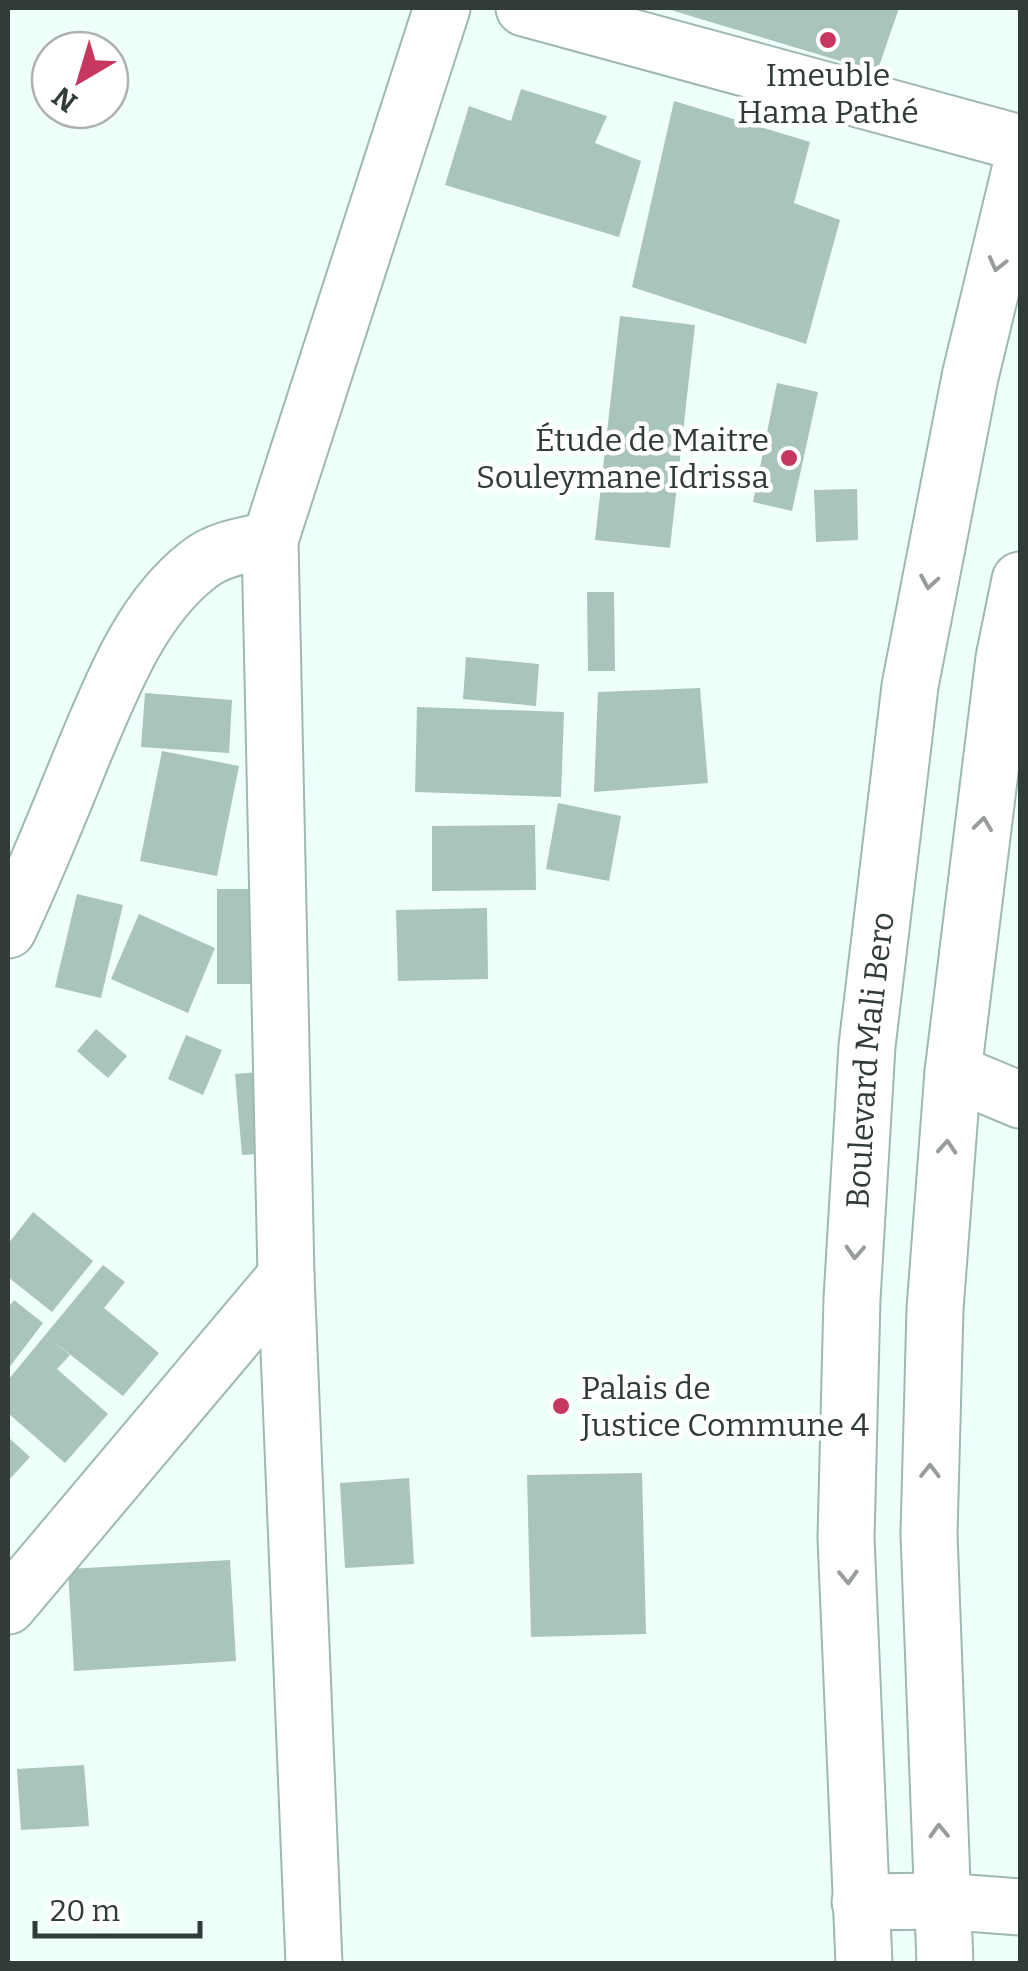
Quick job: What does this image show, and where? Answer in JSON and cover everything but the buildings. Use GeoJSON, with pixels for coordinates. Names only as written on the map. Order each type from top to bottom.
{"type":"FeatureCollection","features":[{"type":"Feature","properties":{"kind":"street"},"geometry":{"type":"LineString","coordinates":[[314,1964],[286,1276],[270,540],[442,8]]}},
{"type":"Feature","properties":{"kind":"street"},"geometry":{"type":"LineString","coordinates":[[524,8],[1020,144]]}},
{"type":"Feature","properties":{"kind":"street","name":"Boulevard Mali Bero"},"geometry":{"type":"LineString","coordinates":[[864,1964],[846,1538],[852,1299],[867,1046],[910,686],[970,376],[1020,170]]}},
{"type":"Feature","properties":{"kind":"street"},"geometry":{"type":"LineString","coordinates":[[8,930],[105,702],[145,624],[173,587],[201,562],[232,548],[270,540]]}},
{"type":"Feature","properties":{"kind":"street"},"geometry":{"type":"LineString","coordinates":[[945,1964],[929,1534],[935,1309],[953,1072],[1004,658],[1020,580]]}},
{"type":"Feature","properties":{"kind":"street"},"geometry":{"type":"LineString","coordinates":[[953,1072],[1020,1100]]}},
{"type":"Feature","properties":{"kind":"street"},"geometry":{"type":"LineString","coordinates":[[8,1606],[286,1276]]}},
{"type":"Feature","properties":{"kind":"street"},"geometry":{"type":"LineString","coordinates":[[860,1902],[941,1901],[1020,1907]]}},
{"type":"Feature","properties":{"kind":"place","name":"Imeuble Hama Pathé"},"geometry":{"type":"Point","coordinates":[828,40]}},
{"type":"Feature","properties":{"kind":"place","name":"Étude de Maitre Souleymane Idrissa"},"geometry":{"type":"Point","coordinates":[789,458]}},
{"type":"Feature","properties":{"kind":"place","name":"Palais de Justice Commune 4"},"geometry":{"type":"Point","coordinates":[561,1406]}}]}
